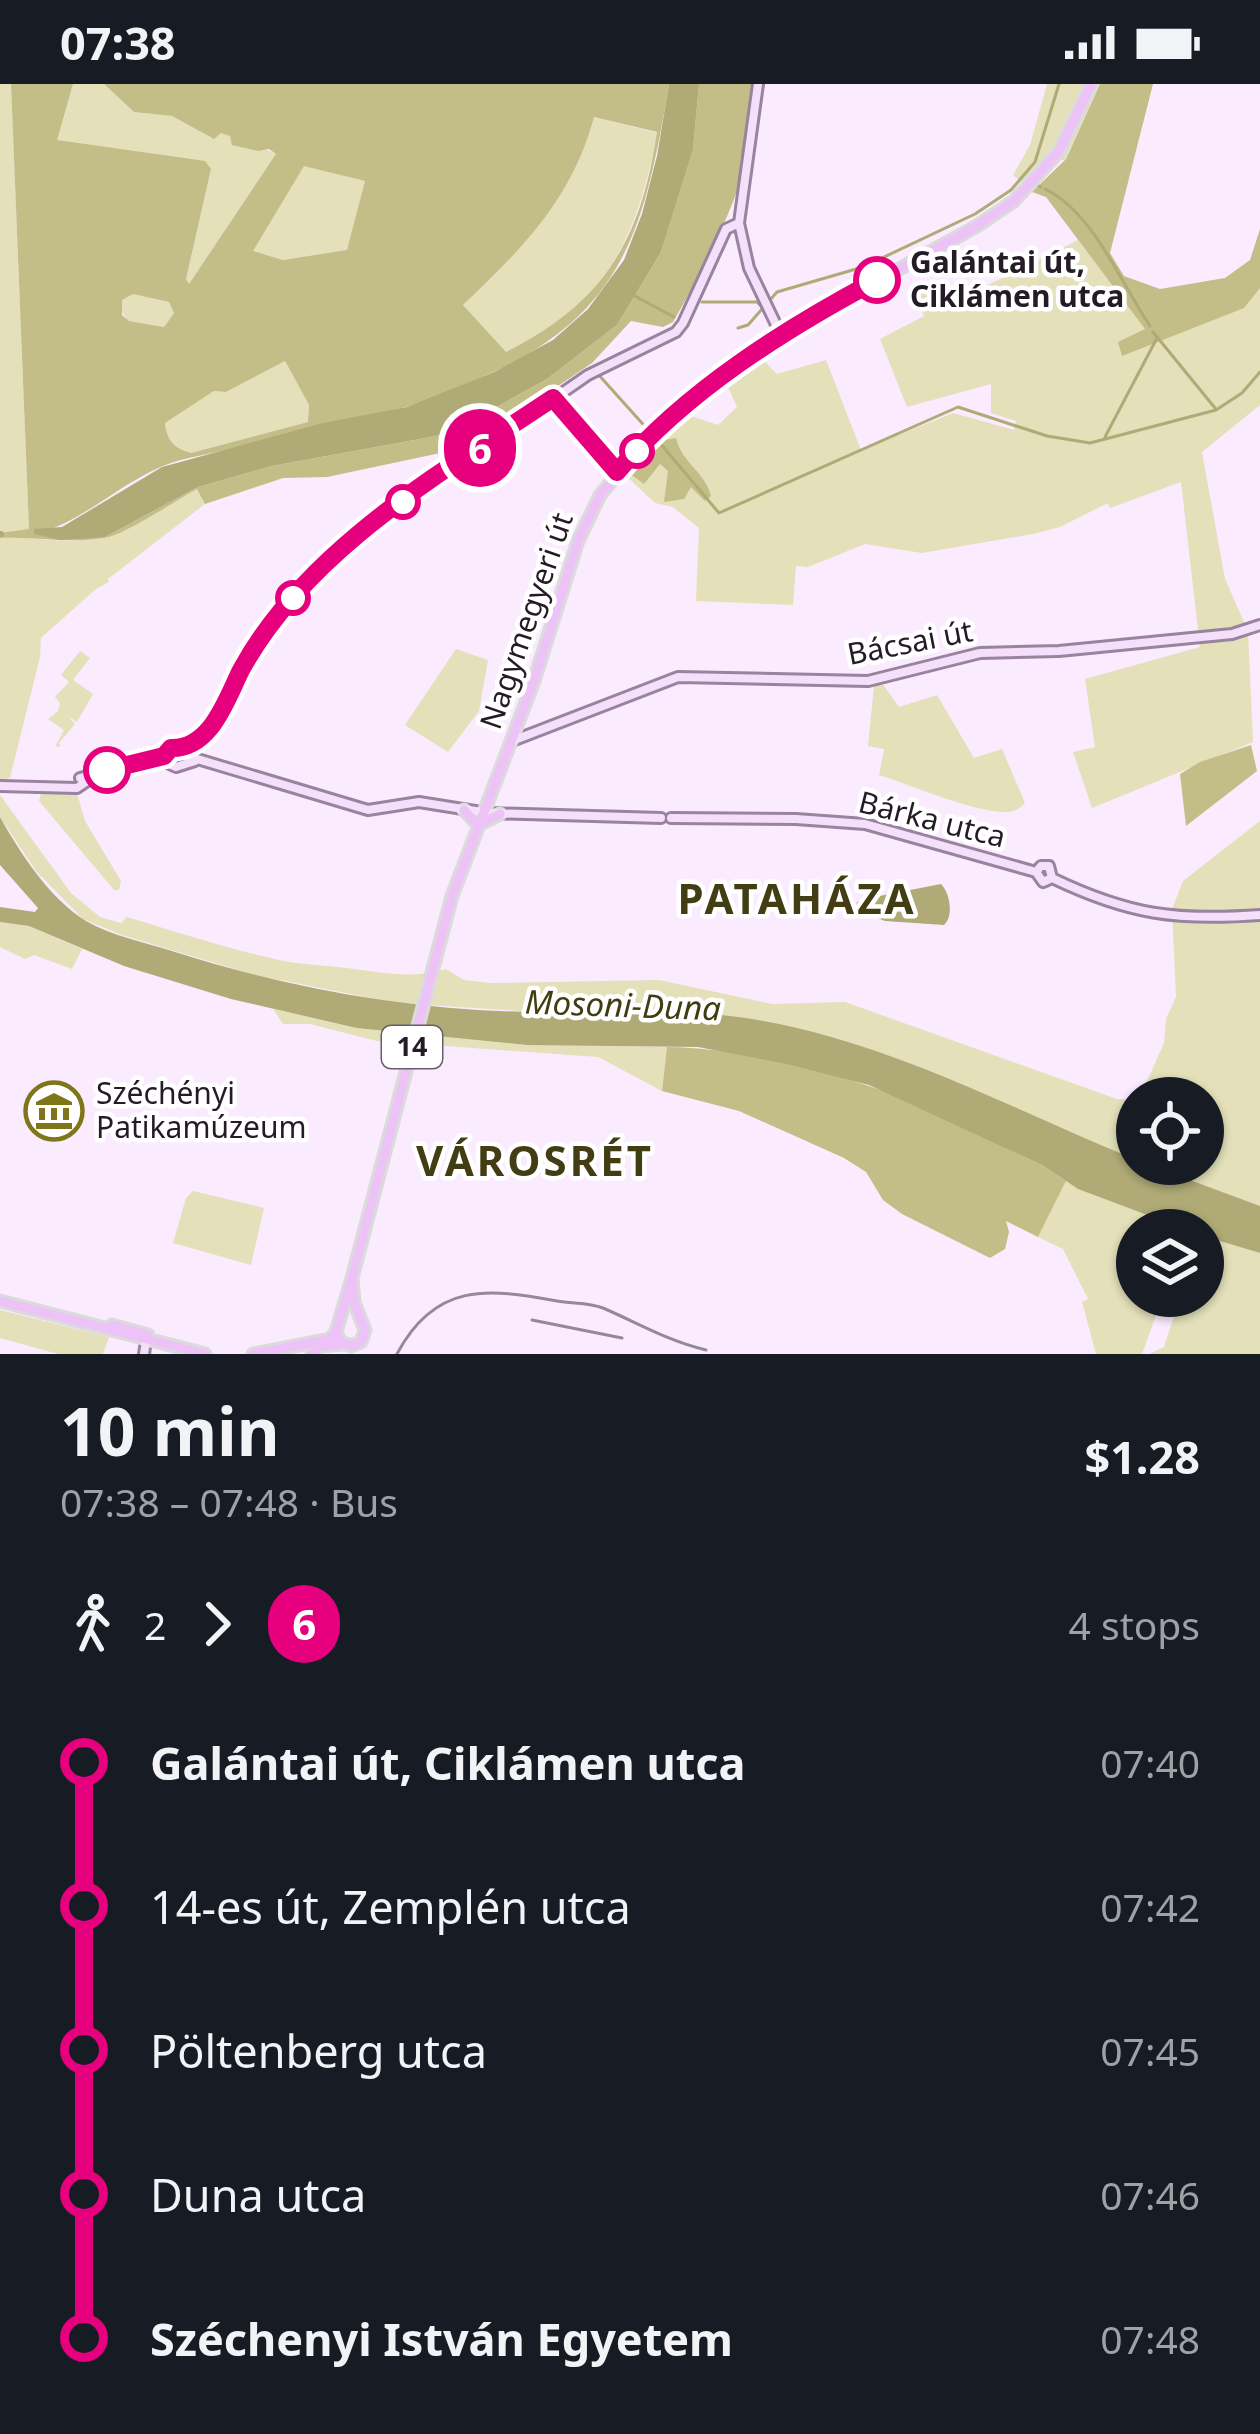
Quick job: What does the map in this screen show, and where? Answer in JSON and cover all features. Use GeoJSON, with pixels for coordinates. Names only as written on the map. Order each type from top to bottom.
{"type":"FeatureCollection","features":[{"type":"Feature","properties":{"kind":"main road","name":"14"},"geometry":{"type":"LineString","coordinates":[[780,333],[1006,207],[1052,162],[1091,84]]}},
{"type":"Feature","properties":{"kind":"main road","name":"Nagymegyeri út"},"geometry":{"type":"LineString","coordinates":[[352,1278],[444,925],[549,639],[578,541],[603,490],[643,444],[780,333]]}},
{"type":"Feature","properties":{"kind":"main road"},"geometry":{"type":"LineString","coordinates":[[464,809],[475,818],[477,828],[500,814]]}},
{"type":"Feature","properties":{"kind":"main road","name":"14"},"geometry":{"type":"LineString","coordinates":[[351,1348],[365,1334],[352,1278]]}},
{"type":"Feature","properties":{"kind":"main road","name":"14"},"geometry":{"type":"LineString","coordinates":[[337,1329],[352,1278]]}},
{"type":"Feature","properties":{"kind":"main road"},"geometry":{"type":"LineString","coordinates":[[0,1298],[153,1345],[202,1353]]}},
{"type":"Feature","properties":{"kind":"main road"},"geometry":{"type":"LineString","coordinates":[[253,1354],[330,1339],[346,1318],[361,1322]]}},
{"type":"Feature","properties":{"kind":"main road"},"geometry":{"type":"LineString","coordinates":[[337,1329],[351,1348]]}},
{"type":"Feature","properties":{"kind":"main road"},"geometry":{"type":"LineString","coordinates":[[313,1354],[320,1346],[351,1348]]}},
{"type":"Feature","properties":{"kind":"street"},"geometry":{"type":"LineString","coordinates":[[758,84],[739,223],[744,255],[780,333]]}},
{"type":"Feature","properties":{"kind":"street"},"geometry":{"type":"LineString","coordinates":[[4,785],[77,783],[152,760],[166,759],[176,767],[214,723],[278,614],[362,532],[588,375],[676,332],[725,229],[739,223]]}},
{"type":"Feature","properties":{"kind":"street","name":"Bácsai út"},"geometry":{"type":"LineString","coordinates":[[511,742],[678,676],[868,681],[989,651],[1059,651],[1232,634],[1259,626]]}},
{"type":"Feature","properties":{"kind":"street"},"geometry":{"type":"LineString","coordinates":[[195,742],[194,751],[201,760]]}},
{"type":"Feature","properties":{"kind":"street"},"geometry":{"type":"LineString","coordinates":[[166,759],[171,748],[201,760]]}},
{"type":"Feature","properties":{"kind":"street","name":"Bárka utca"},"geometry":{"type":"LineString","coordinates":[[201,760],[368,810],[413,802],[500,814],[865,824],[1036,872],[1049,866],[1052,878],[1096,899],[1142,912],[1204,920],[1256,913]]}},
{"type":"Feature","properties":{"kind":"shaded area"},"geometry":{"type":"Polygon","coordinates":[[[0,84],[11,84],[29,530],[0,533],[0,84]]]}},
{"type":"Feature","properties":{"kind":"shaded area"},"geometry":{"type":"Polygon","coordinates":[[[11,84],[73,84],[57,140],[205,161],[211,169],[186,279],[189,284],[276,154],[232,145],[230,136],[221,133],[214,139],[172,116],[134,112],[104,84],[669,84],[649,185],[635,228],[593,300],[562,331],[521,358],[419,403],[163,466],[69,521],[35,534],[105,537],[198,487],[272,466],[436,436],[547,379],[617,325],[661,252],[693,150],[699,84],[763,84],[743,176],[703,268],[673,322],[663,327],[631,321],[592,363],[503,423],[450,451],[327,477],[283,478],[205,504],[197,489],[104,538],[0,538],[0,533],[29,529],[11,84]],[[594,117],[585,146],[543,220],[463,305],[506,352],[569,312],[612,264],[640,205],[657,132],[594,117]],[[304,166],[253,251],[283,260],[347,250],[365,181],[304,166]],[[133,294],[122,300],[122,315],[129,321],[164,327],[174,313],[169,302],[133,294]],[[285,361],[226,392],[214,391],[165,423],[172,443],[191,453],[308,422],[309,405],[285,361]]]}},
{"type":"Feature","properties":{"kind":"shaded area"},"geometry":{"type":"Polygon","coordinates":[[[73,84],[104,84],[134,112],[172,116],[214,139],[220,132],[277,154],[189,284],[186,279],[211,169],[56,140],[73,84]]]}},
{"type":"Feature","properties":{"kind":"shaded area"},"geometry":{"type":"Polygon","coordinates":[[[669,84],[699,84],[693,150],[661,252],[617,325],[547,379],[436,436],[272,466],[198,487],[105,537],[60,540],[34,534],[34,529],[62,527],[162,467],[323,423],[407,407],[494,372],[553,340],[588,309],[624,260],[657,156],[669,84]]]}},
{"type":"Feature","properties":{"kind":"shaded area"},"geometry":{"type":"Polygon","coordinates":[[[1047,84],[1100,84],[1065,160],[1032,192],[1013,175],[1030,145],[1047,84]]]}},
{"type":"Feature","properties":{"kind":"shaded area"},"geometry":{"type":"Polygon","coordinates":[[[1100,84],[1153,84],[1110,253],[1124,276],[1160,289],[1225,278],[1250,260],[1260,229],[1260,288],[1244,308],[1122,356],[1118,342],[1145,329],[1046,197],[1032,192],[1066,159],[1100,84]]]}},
{"type":"Feature","properties":{"kind":"shaded area"},"geometry":{"type":"Polygon","coordinates":[[[594,117],[658,133],[639,206],[627,237],[593,289],[541,333],[506,353],[463,305],[543,220],[573,173],[594,117]]]}},
{"type":"Feature","properties":{"kind":"shaded area"},"geometry":{"type":"Polygon","coordinates":[[[304,165],[365,181],[348,250],[283,260],[252,251],[304,165]]]}},
{"type":"Feature","properties":{"kind":"shaded area"},"geometry":{"type":"Polygon","coordinates":[[[1078,240],[1146,329],[1223,315],[1260,288],[1260,405],[1202,452],[1225,579],[1248,631],[1253,742],[1092,808],[1073,752],[1095,747],[1085,679],[1200,647],[1181,482],[1110,508],[1108,503],[1060,527],[1033,534],[922,553],[865,544],[808,567],[796,566],[793,605],[696,601],[699,528],[673,507],[655,503],[624,474],[691,416],[718,425],[737,407],[727,385],[760,357],[777,374],[826,360],[861,450],[953,413],[1014,430],[1016,421],[991,413],[991,384],[907,407],[880,339],[924,316],[914,293],[934,286],[944,307],[1078,240]]]}},
{"type":"Feature","properties":{"kind":"shaded area"},"geometry":{"type":"Polygon","coordinates":[[[133,294],[169,302],[174,313],[164,327],[128,321],[119,307],[122,299],[133,294]]]}},
{"type":"Feature","properties":{"kind":"shaded area"},"geometry":{"type":"Polygon","coordinates":[[[285,361],[309,405],[308,422],[191,453],[170,439],[165,423],[214,391],[226,392],[285,361]]]}},
{"type":"Feature","properties":{"kind":"shaded area"},"geometry":{"type":"Polygon","coordinates":[[[676,438],[708,488],[711,496],[705,501],[691,487],[684,499],[664,502],[668,471],[660,464],[644,484],[629,473],[665,440],[676,438]]]}},
{"type":"Feature","properties":{"kind":"shaded area"},"geometry":{"type":"Polygon","coordinates":[[[198,488],[205,504],[41,638],[10,778],[0,780],[0,538],[104,538],[198,488]]]}},
{"type":"Feature","properties":{"kind":"shaded area"},"geometry":{"type":"Polygon","coordinates":[[[456,649],[488,660],[479,711],[448,752],[405,725],[456,649]]]}},
{"type":"Feature","properties":{"kind":"shaded area"},"geometry":{"type":"Polygon","coordinates":[[[80,651],[90,658],[73,680],[93,694],[77,722],[68,716],[75,724],[61,746],[55,747],[64,730],[48,719],[58,711],[60,703],[55,697],[69,682],[61,675],[80,651]]]}},
{"type":"Feature","properties":{"kind":"shaded area"},"geometry":{"type":"Polygon","coordinates":[[[882,683],[899,707],[937,695],[974,758],[1002,749],[1025,803],[1009,812],[980,808],[879,775],[884,749],[868,746],[874,686],[882,683]]]}},
{"type":"Feature","properties":{"kind":"shaded area"},"geometry":{"type":"Polygon","coordinates":[[[1251,745],[1257,771],[1186,826],[1180,774],[1251,745]]]}},
{"type":"Feature","properties":{"kind":"shaded area"},"geometry":{"type":"Polygon","coordinates":[[[42,790],[77,793],[85,821],[121,881],[119,890],[114,890],[39,801],[42,790]]]}},
{"type":"Feature","properties":{"kind":"shaded area"},"geometry":{"type":"Polygon","coordinates":[[[0,795],[71,893],[100,917],[121,923],[127,917],[289,962],[389,973],[446,969],[464,980],[490,983],[659,980],[772,1004],[845,1002],[1116,1099],[1116,1152],[839,1041],[771,1022],[684,1011],[536,1012],[396,1003],[255,975],[83,919],[36,871],[0,817],[0,795]]]}},
{"type":"Feature","properties":{"kind":"shaded area"},"geometry":{"type":"Polygon","coordinates":[[[0,817],[48,888],[86,921],[117,935],[262,976],[353,995],[491,1011],[708,1014],[764,1021],[860,1046],[1116,1151],[1116,1185],[1204,1185],[1260,1206],[1260,1253],[1224,1242],[1224,1209],[1131,1209],[1078,1189],[1042,1165],[869,1085],[787,1064],[698,1047],[528,1045],[357,1028],[231,999],[124,966],[29,926],[0,922],[0,907],[35,912],[38,908],[0,865],[0,817]]]}},
{"type":"Feature","properties":{"kind":"shaded area"},"geometry":{"type":"Polygon","coordinates":[[[1260,821],[1260,1206],[1204,1185],[1224,1185],[1224,1077],[1149,1077],[1176,997],[1172,909],[1183,881],[1260,821]]]}},
{"type":"Feature","properties":{"kind":"shaded area"},"geometry":{"type":"Polygon","coordinates":[[[941,884],[950,904],[944,925],[885,921],[855,909],[864,899],[941,884]]]}},
{"type":"Feature","properties":{"kind":"shaded area"},"geometry":{"type":"Polygon","coordinates":[[[0,922],[29,926],[82,949],[72,969],[34,955],[25,959],[0,947],[0,922]]]}},
{"type":"Feature","properties":{"kind":"shaded area"},"geometry":{"type":"Polygon","coordinates":[[[273,1009],[469,1038],[667,1047],[662,1091],[598,1057],[377,1041],[310,1024],[283,1024],[273,1009]]]}},
{"type":"Feature","properties":{"kind":"shaded area"},"geometry":{"type":"Polygon","coordinates":[[[667,1047],[768,1058],[866,1085],[955,1122],[1066,1181],[1038,1237],[1006,1221],[1005,1249],[990,1258],[902,1214],[883,1200],[866,1172],[844,1158],[739,1111],[662,1091],[667,1047]]]}},
{"type":"Feature","properties":{"kind":"shaded area"},"geometry":{"type":"Polygon","coordinates":[[[1066,1181],[1131,1209],[1116,1209],[1116,1317],[1155,1317],[1142,1354],[1096,1354],[1082,1302],[1088,1299],[1063,1249],[1038,1237],[1066,1181]]]}},
{"type":"Feature","properties":{"kind":"shaded area"},"geometry":{"type":"Polygon","coordinates":[[[193,1191],[264,1208],[251,1265],[173,1243],[186,1198],[193,1191]]]}},
{"type":"Feature","properties":{"kind":"shaded area"},"geometry":{"type":"Polygon","coordinates":[[[1224,1242],[1260,1253],[1260,1354],[1149,1354],[1164,1347],[1174,1317],[1224,1317],[1224,1242]]]}},
{"type":"Feature","properties":{"kind":"shaded area"},"geometry":{"type":"Polygon","coordinates":[[[0,1310],[109,1337],[103,1354],[58,1354],[0,1338],[0,1310]]]}},
{"type":"Feature","properties":{"kind":"waterway"},"geometry":{"type":"LineString","coordinates":[[738,328],[748,325],[777,292],[863,267],[975,214],[1011,190],[1035,162],[1059,84]]}},
{"type":"Feature","properties":{"kind":"waterway"},"geometry":{"type":"LineString","coordinates":[[1037,185],[1041,187]]}},
{"type":"Feature","properties":{"kind":"waterway"},"geometry":{"type":"LineString","coordinates":[[1045,189],[1092,231],[1150,326]]}},
{"type":"Feature","properties":{"kind":"waterway"},"geometry":{"type":"LineString","coordinates":[[633,295],[674,317]]}},
{"type":"Feature","properties":{"kind":"waterway"},"geometry":{"type":"LineString","coordinates":[[702,302],[757,302],[762,307]]}},
{"type":"Feature","properties":{"kind":"waterway"},"geometry":{"type":"LineString","coordinates":[[1153,332],[1215,408]]}},
{"type":"Feature","properties":{"kind":"waterway"},"geometry":{"type":"LineString","coordinates":[[1105,437],[1157,338]]}},
{"type":"Feature","properties":{"kind":"waterway"},"geometry":{"type":"LineString","coordinates":[[659,442],[719,513],[958,407],[1047,436],[1090,443],[1216,410],[1242,393],[1260,372]]}},
{"type":"Feature","properties":{"kind":"waterway"},"geometry":{"type":"LineString","coordinates":[[597,373],[650,432]]}},
{"type":"Feature","properties":{"kind":"railway"},"geometry":{"type":"LineString","coordinates":[[397,1354],[428,1314],[446,1302],[486,1293],[597,1306],[706,1350]]}},
{"type":"Feature","properties":{"kind":"railway"},"geometry":{"type":"LineString","coordinates":[[532,1320],[622,1338]]}},
{"type":"Feature","properties":{"kind":"bus line","name":"6"},"geometry":{"type":"LineString","coordinates":[[107,770],[164,756],[171,748],[184,747],[201,736],[214,723],[278,614],[362,532],[553,398],[617,472],[643,444],[757,349],[877,280]]}},
{"type":"Feature","properties":{"kind":"place","name":"Galántai út, Ciklámen utca"},"geometry":{"type":"Point","coordinates":[877,280]}},
{"type":"Feature","properties":{"kind":"place","name":"Széchényi Patikamúzeum"},"geometry":{"type":"Point","coordinates":[54,1111]}},
{"type":"Feature","properties":{"kind":"district","name":"PATAHÁZA"},"geometry":{"type":"Point","coordinates":[797,899]}},
{"type":"Feature","properties":{"kind":"district","name":"VÁROSRÉT"},"geometry":{"type":"Point","coordinates":[535,1161]}},
{"type":"Feature","properties":{"kind":"water label","name":"Mosoni-Duna"},"geometry":{"type":"Point","coordinates":[623,1005]}}]}
